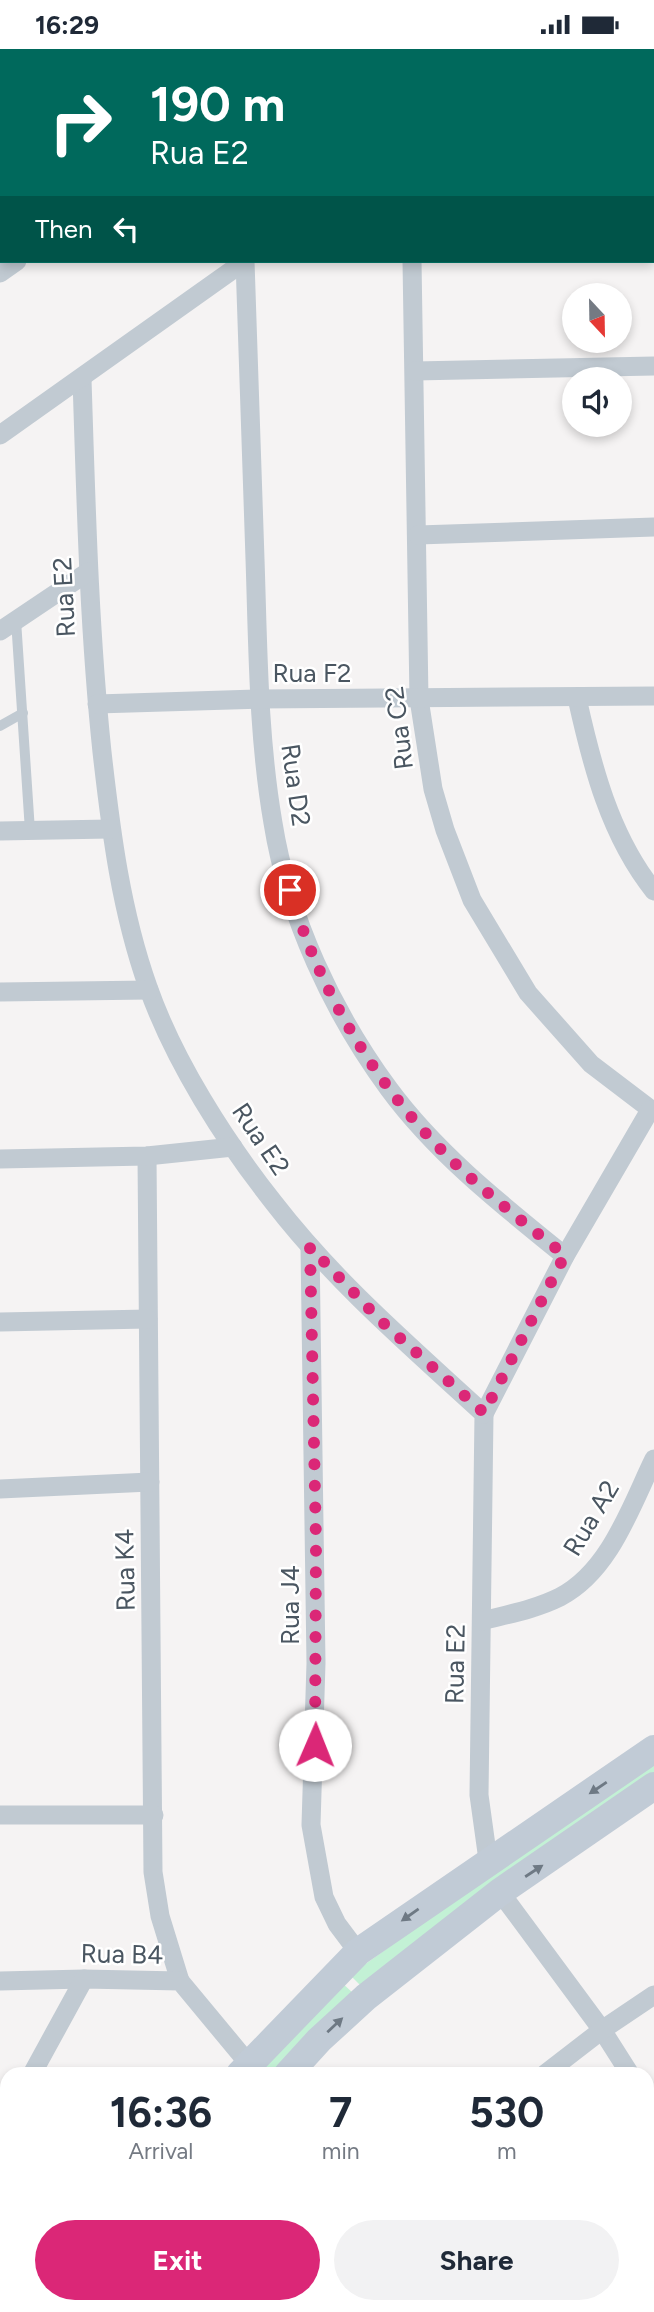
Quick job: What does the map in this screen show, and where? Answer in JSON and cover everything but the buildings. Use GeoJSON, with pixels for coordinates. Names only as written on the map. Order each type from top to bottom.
{"type":"FeatureCollection","features":[{"type":"Feature","properties":{"kind":"street"},"geometry":{"type":"LineString","coordinates":[[0,435],[242,263]]}},
{"type":"Feature","properties":{"kind":"street","name":"Rua D2"},"geometry":{"type":"LineString","coordinates":[[245,263],[260,699],[273,824],[285,873],[308,942],[335,1000],[390,1090],[460,1168],[565,1255]]}},
{"type":"Feature","properties":{"kind":"street","name":"Rua C2"},"geometry":{"type":"LineString","coordinates":[[412,263],[419,699],[433,789],[445,830],[472,900],[528,993],[591,1064],[652,1111]]}},
{"type":"Feature","properties":{"kind":"street"},"geometry":{"type":"LineString","coordinates":[[415,371],[654,366]]}},
{"type":"Feature","properties":{"kind":"street","name":"Rua E2"},"geometry":{"type":"LineString","coordinates":[[82,379],[88,572],[97,704],[110,829],[122,900],[149,990],[173,1044],[233,1147],[310,1247],[381,1321],[484,1413],[480,1795],[488,1860]]}},
{"type":"Feature","properties":{"kind":"street"},"geometry":{"type":"LineString","coordinates":[[418,535],[654,527]]}},
{"type":"Feature","properties":{"kind":"street"},"geometry":{"type":"LineString","coordinates":[[8,625],[88,572]]}},
{"type":"Feature","properties":{"kind":"street","name":"Rua F2"},"geometry":{"type":"LineString","coordinates":[[97,704],[260,699],[654,696]]}},
{"type":"Feature","properties":{"kind":"street"},"geometry":{"type":"LineString","coordinates":[[577,698],[590,755],[610,815],[636,865],[654,891]]}},
{"type":"Feature","properties":{"kind":"street"},"geometry":{"type":"LineString","coordinates":[[0,831],[110,829]]}},
{"type":"Feature","properties":{"kind":"street"},"geometry":{"type":"LineString","coordinates":[[0,992],[149,990]]}},
{"type":"Feature","properties":{"kind":"street"},"geometry":{"type":"LineString","coordinates":[[484,1413],[565,1255],[652,1111]]}},
{"type":"Feature","properties":{"kind":"street"},"geometry":{"type":"LineString","coordinates":[[0,1159],[147,1156],[233,1147]]}},
{"type":"Feature","properties":{"kind":"street","name":"Rua K4"},"geometry":{"type":"LineString","coordinates":[[147,1156],[153,1872],[160,1916],[180,1981]]}},
{"type":"Feature","properties":{"kind":"street","name":"Rua J4"},"geometry":{"type":"LineString","coordinates":[[310,1247],[316,1636],[311,1825],[324,1897],[337,1924],[349,1961]]}},
{"type":"Feature","properties":{"kind":"street"},"geometry":{"type":"LineString","coordinates":[[0,1322],[148,1319]]}},
{"type":"Feature","properties":{"kind":"street","name":"Rua A2"},"geometry":{"type":"LineString","coordinates":[[482,1621],[545,1604],[580,1583],[603,1557],[622,1526],[654,1459]]}},
{"type":"Feature","properties":{"kind":"street"},"geometry":{"type":"LineString","coordinates":[[0,1489],[150,1482]]}},
{"type":"Feature","properties":{"kind":"street"},"geometry":{"type":"LineString","coordinates":[[245,2067],[349,1961],[488,1860],[654,1749]]}},
{"type":"Feature","properties":{"kind":"street"},"geometry":{"type":"LineString","coordinates":[[294,2067],[318,2040],[366,1997],[500,1892],[654,1786]]}},
{"type":"Feature","properties":{"kind":"street"},"geometry":{"type":"LineString","coordinates":[[0,1815],[154,1815]]}},
{"type":"Feature","properties":{"kind":"street"},"geometry":{"type":"LineString","coordinates":[[500,1892],[626,2067]]}},
{"type":"Feature","properties":{"kind":"street"},"geometry":{"type":"LineString","coordinates":[[349,1961],[366,1997]]}},
{"type":"Feature","properties":{"kind":"street"},"geometry":{"type":"LineString","coordinates":[[36,2067],[84,1979]]}},
{"type":"Feature","properties":{"kind":"street","name":"Rua B4"},"geometry":{"type":"LineString","coordinates":[[0,1981],[180,1981],[243,2067]]}},
{"type":"Feature","properties":{"kind":"street"},"geometry":{"type":"LineString","coordinates":[[554,2067],[654,1995]]}},
{"type":"Feature","properties":{"kind":"lane"},"geometry":{"type":"LineString","coordinates":[[8,625],[23,713],[30,831]]}},
{"type":"Feature","properties":{"kind":"lane"},"geometry":{"type":"LineString","coordinates":[[0,726],[23,713]]}},
{"type":"Feature","properties":{"kind":"green space"},"geometry":{"type":"Polygon","coordinates":[[[654,1758],[654,1776],[360,1985],[350,1975],[654,1758]]]}},
{"type":"Feature","properties":{"kind":"green space"},"geometry":{"type":"Polygon","coordinates":[[[341,1982],[354,1994],[280,2067],[261,2067],[341,1982]]]}},
{"type":"Feature","properties":{"kind":"route"},"geometry":{"type":"LineString","coordinates":[[290,890],[313,954],[335,1000],[360,1045],[390,1090],[460,1168],[503,1207],[565,1255],[484,1413],[381,1321],[310,1247],[316,1543],[315,1745]]}}]}
